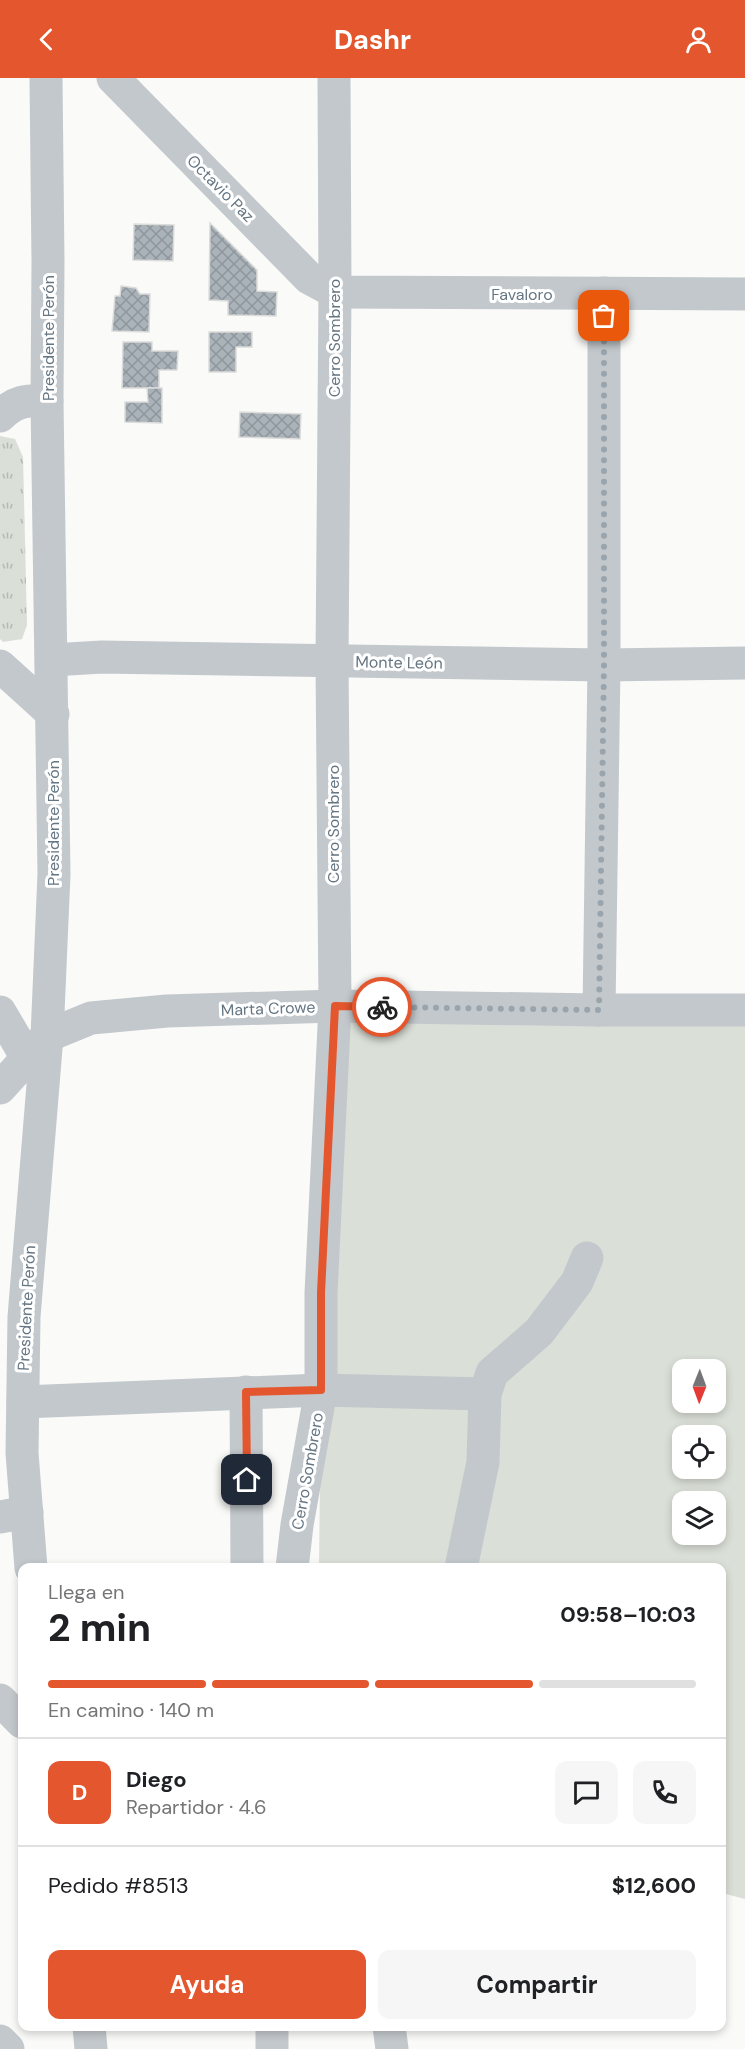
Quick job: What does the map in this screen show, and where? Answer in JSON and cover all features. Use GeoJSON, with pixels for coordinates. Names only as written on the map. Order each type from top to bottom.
{"type":"FeatureCollection","features":[{"type":"Feature","properties":{"kind":"street","name":"Presidente Perón"},"geometry":{"type":"LineString","coordinates":[[29,1563],[14,1514],[22,1453],[24,1317],[37,1047],[54,874],[47,401],[46,78]]}},
{"type":"Feature","properties":{"kind":"street","name":"Octavio Paz"},"geometry":{"type":"LineString","coordinates":[[113,78],[309,278],[335,292]]}},
{"type":"Feature","properties":{"kind":"street","name":"Cerro Sombrero"},"geometry":{"type":"LineString","coordinates":[[293,1563],[321,1390],[321,1293],[335,1006],[332,661],[334,78]]}},
{"type":"Feature","properties":{"kind":"street","name":"Favaloro"},"geometry":{"type":"LineString","coordinates":[[335,292],[745,294]]}},
{"type":"Feature","properties":{"kind":"street"},"geometry":{"type":"LineString","coordinates":[[599,1010],[604,665],[604,293]]}},
{"type":"Feature","properties":{"kind":"street"},"geometry":{"type":"LineString","coordinates":[[0,416],[26,400],[47,401]]}},
{"type":"Feature","properties":{"kind":"street","name":"Monte León"},"geometry":{"type":"LineString","coordinates":[[52,660],[102,657],[604,665],[745,663]]}},
{"type":"Feature","properties":{"kind":"street"},"geometry":{"type":"LineString","coordinates":[[0,666],[53,714]]}},
{"type":"Feature","properties":{"kind":"street","name":"Marta Crowe"},"geometry":{"type":"LineString","coordinates":[[37,1047],[91,1018],[167,1011],[335,1006],[745,1010]]}},
{"type":"Feature","properties":{"kind":"street"},"geometry":{"type":"LineString","coordinates":[[0,1012],[37,1047],[0,1088]]}},
{"type":"Feature","properties":{"kind":"street"},"geometry":{"type":"LineString","coordinates":[[462,1563],[483,1462],[485,1394],[492,1373],[539,1332],[577,1282],[587,1258]]}},
{"type":"Feature","properties":{"kind":"street"},"geometry":{"type":"LineString","coordinates":[[23,1402],[321,1390],[485,1394]]}},
{"type":"Feature","properties":{"kind":"street"},"geometry":{"type":"LineString","coordinates":[[246,1392],[247,1563]]}},
{"type":"Feature","properties":{"kind":"street"},"geometry":{"type":"LineString","coordinates":[[0,1700],[18,1718]]}},
{"type":"Feature","properties":{"kind":"street"},"geometry":{"type":"LineString","coordinates":[[89,2031],[91,2049]]}},
{"type":"Feature","properties":{"kind":"street"},"geometry":{"type":"LineString","coordinates":[[272,2031],[272,2049]]}},
{"type":"Feature","properties":{"kind":"street"},"geometry":{"type":"LineString","coordinates":[[390,2031],[392,2049]]}},
{"type":"Feature","properties":{"kind":"street"},"geometry":{"type":"LineString","coordinates":[[0,2041],[8,2049]]}},
{"type":"Feature","properties":{"kind":"green space"},"geometry":{"type":"Polygon","coordinates":[[[0,436],[15,439],[23,457],[27,625],[22,639],[3,642],[0,639],[0,436]]]}},
{"type":"Feature","properties":{"kind":"green space"},"geometry":{"type":"Polygon","coordinates":[[[335,1006],[745,1010],[745,1899],[726,1894],[726,1563],[319,1563],[321,1390],[335,1006]]]}},
{"type":"Feature","properties":{"kind":"building"},"geometry":{"type":"Polygon","coordinates":[[[210,223],[257,270],[257,291],[277,292],[276,316],[228,315],[228,301],[209,300],[210,223]]]}},
{"type":"Feature","properties":{"kind":"building"},"geometry":{"type":"Polygon","coordinates":[[[134,224],[174,225],[173,261],[133,260],[134,224]]]}},
{"type":"Feature","properties":{"kind":"building"},"geometry":{"type":"Polygon","coordinates":[[[121,286],[136,288],[140,294],[150,294],[149,332],[112,331],[115,296],[120,296],[121,286]]]}},
{"type":"Feature","properties":{"kind":"building"},"geometry":{"type":"Polygon","coordinates":[[[209,332],[252,332],[252,347],[236,347],[236,372],[209,372],[209,332]]]}},
{"type":"Feature","properties":{"kind":"building"},"geometry":{"type":"Polygon","coordinates":[[[123,342],[152,342],[152,351],[178,351],[177,370],[159,370],[159,388],[122,388],[123,342]]]}},
{"type":"Feature","properties":{"kind":"building"},"geometry":{"type":"Polygon","coordinates":[[[147,388],[162,388],[162,423],[125,422],[125,402],[148,402],[147,388]]]}},
{"type":"Feature","properties":{"kind":"building"},"geometry":{"type":"Polygon","coordinates":[[[240,412],[301,414],[300,439],[239,437],[240,412]]]}},
{"type":"Feature","properties":{"kind":"way so far"},"geometry":{"type":"LineString","coordinates":[[382,1007],[599,1010],[604,665],[604,316]]}},
{"type":"Feature","properties":{"kind":"route"},"geometry":{"type":"LineString","coordinates":[[247,1480],[246,1392],[321,1390],[321,1293],[335,1006],[382,1007]]}}]}
